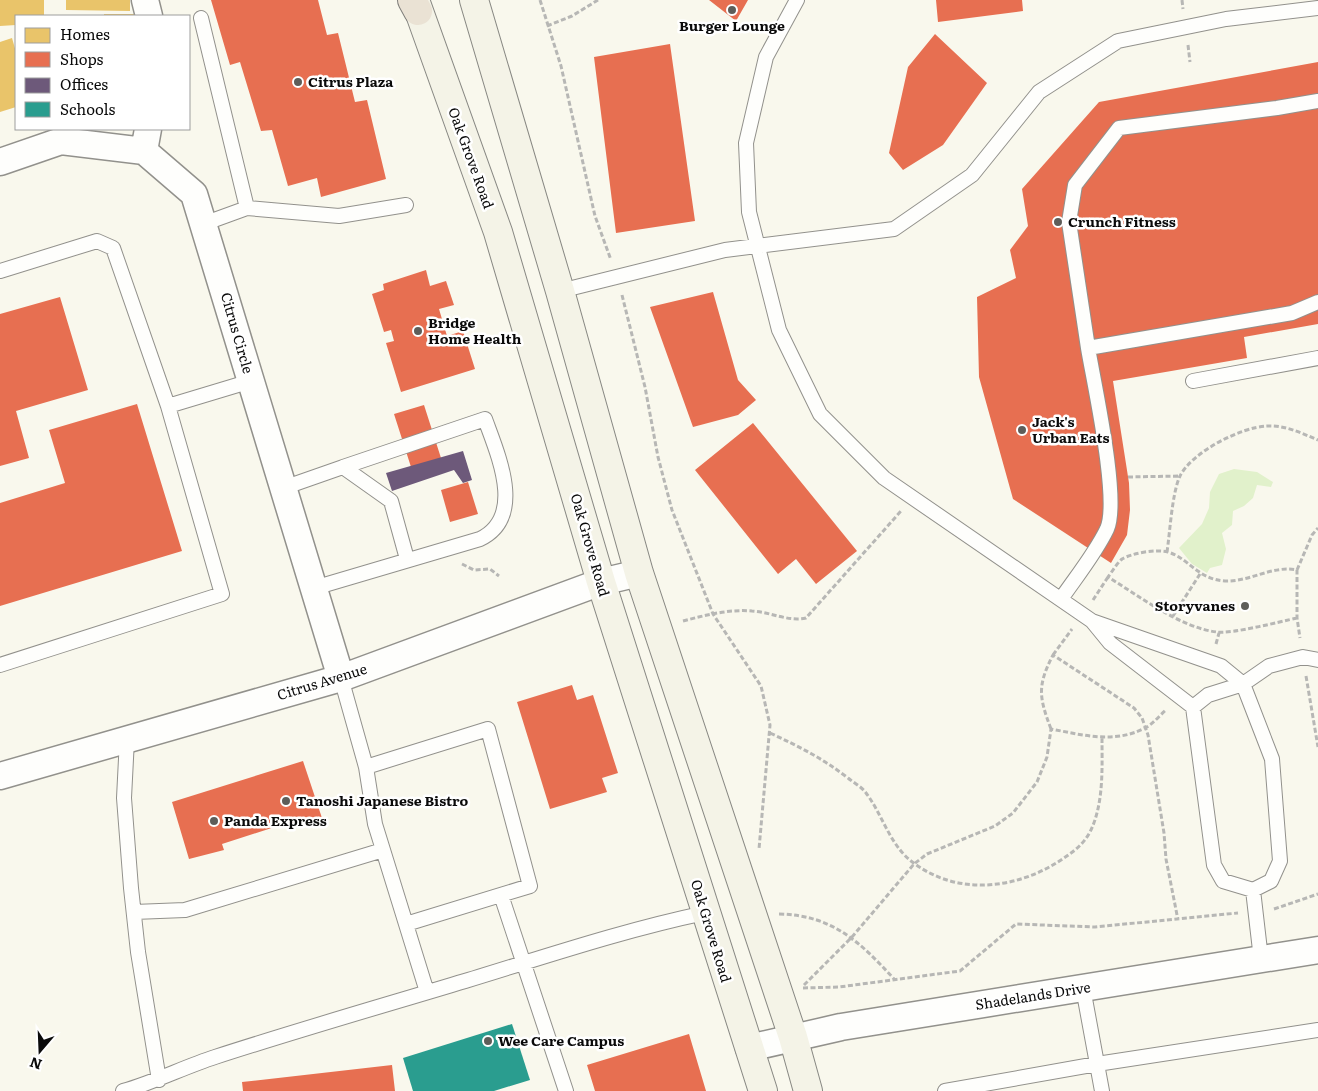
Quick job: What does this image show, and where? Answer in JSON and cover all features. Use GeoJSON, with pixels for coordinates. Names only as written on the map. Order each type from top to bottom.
{"type":"FeatureCollection","features":[{"type":"Feature","properties":{"kind":"main road"},"geometry":{"type":"LineString","coordinates":[[476,3],[560,291],[639,573],[792,1037],[808,1091]]}},
{"type":"Feature","properties":{"kind":"main road","name":"Oak Grove Road"},"geometry":{"type":"LineString","coordinates":[[415,4],[498,232],[601,582],[762,1091]]}},
{"type":"Feature","properties":{"kind":"street"},"geometry":{"type":"LineString","coordinates":[[145,0],[149,15]]}},
{"type":"Feature","properties":{"kind":"street","name":"Citrus Circle"},"geometry":{"type":"LineString","coordinates":[[0,162],[61,141],[146,140],[194,194],[341,678]]}},
{"type":"Feature","properties":{"kind":"street","name":"Citrus Avenue"},"geometry":{"type":"LineString","coordinates":[[0,776],[341,678],[601,582],[639,573]]}},
{"type":"Feature","properties":{"kind":"street","name":"Shadelands Drive"},"geometry":{"type":"LineString","coordinates":[[749,1048],[841,1027],[1318,950]]}},
{"type":"Feature","properties":{"kind":"lane"},"geometry":{"type":"LineString","coordinates":[[797,0],[766,57],[746,143],[749,212],[756,246],[779,330],[820,414],[884,478],[1092,621],[1221,666],[1243,684],[1272,759],[1280,861],[1271,881],[1252,890],[1223,881],[1214,865],[1193,707],[1110,643],[1092,621]]}},
{"type":"Feature","properties":{"kind":"lane"},"geometry":{"type":"LineString","coordinates":[[560,291],[725,250],[894,229],[972,175],[1039,92],[1118,41],[1226,20],[1318,8]]}},
{"type":"Feature","properties":{"kind":"lane"},"geometry":{"type":"LineString","coordinates":[[201,18],[247,208]]}},
{"type":"Feature","properties":{"kind":"lane"},"geometry":{"type":"LineString","coordinates":[[1061,600],[1107,528],[1112,512],[1109,478],[1069,222],[1075,185],[1119,128],[1318,101]]}},
{"type":"Feature","properties":{"kind":"lane"},"geometry":{"type":"LineString","coordinates":[[203,224],[247,208],[339,216],[406,205]]}},
{"type":"Feature","properties":{"kind":"lane"},"geometry":{"type":"LineString","coordinates":[[0,271],[97,241],[112,248],[168,406],[222,594],[0,665]]}},
{"type":"Feature","properties":{"kind":"lane"},"geometry":{"type":"LineString","coordinates":[[1088,348],[1292,313],[1318,302]]}},
{"type":"Feature","properties":{"kind":"lane"},"geometry":{"type":"LineString","coordinates":[[1193,381],[1318,358]]}},
{"type":"Feature","properties":{"kind":"lane"},"geometry":{"type":"LineString","coordinates":[[168,406],[250,381]]}},
{"type":"Feature","properties":{"kind":"lane"},"geometry":{"type":"LineString","coordinates":[[283,488],[485,419],[506,491],[506,505],[500,523],[492,534],[314,588]]}},
{"type":"Feature","properties":{"kind":"lane"},"geometry":{"type":"LineString","coordinates":[[344,467],[390,501],[407,560]]}},
{"type":"Feature","properties":{"kind":"lane"},"geometry":{"type":"LineString","coordinates":[[1193,707],[1208,695],[1243,684],[1269,666],[1303,657],[1318,660]]}},
{"type":"Feature","properties":{"kind":"lane"},"geometry":{"type":"LineString","coordinates":[[341,678],[366,767],[374,824],[428,992]]}},
{"type":"Feature","properties":{"kind":"lane"},"geometry":{"type":"LineString","coordinates":[[366,767],[488,729],[530,886],[406,924]]}},
{"type":"Feature","properties":{"kind":"lane"},"geometry":{"type":"LineString","coordinates":[[127,739],[124,798],[134,912],[138,952],[159,1080]]}},
{"type":"Feature","properties":{"kind":"lane"},"geometry":{"type":"LineString","coordinates":[[134,912],[185,910],[383,850]]}},
{"type":"Feature","properties":{"kind":"lane"},"geometry":{"type":"LineString","coordinates":[[1252,890],[1261,959]]}},
{"type":"Feature","properties":{"kind":"lane"},"geometry":{"type":"LineString","coordinates":[[501,895],[566,1091]]}},
{"type":"Feature","properties":{"kind":"lane"},"geometry":{"type":"LineString","coordinates":[[123,1091],[159,1080],[213,1058],[428,992],[673,920],[705,913]]}},
{"type":"Feature","properties":{"kind":"lane"},"geometry":{"type":"LineString","coordinates":[[1083,988],[1102,1091]]}},
{"type":"Feature","properties":{"kind":"lane"},"geometry":{"type":"LineString","coordinates":[[945,1091],[1097,1064],[1318,1030]]}},
{"type":"Feature","properties":{"kind":"path"},"geometry":{"type":"LineString","coordinates":[[540,0],[547,26],[562,66],[595,216],[608,251]]}},
{"type":"Feature","properties":{"kind":"path"},"geometry":{"type":"LineString","coordinates":[[547,26],[572,16],[598,0]]}},
{"type":"Feature","properties":{"kind":"path"},"geometry":{"type":"LineString","coordinates":[[624,302],[672,510],[713,614],[761,686],[770,725],[770,733],[759,855]]}},
{"type":"Feature","properties":{"kind":"path"},"geometry":{"type":"LineString","coordinates":[[1167,552],[1180,476],[1199,454],[1245,431],[1265,426],[1281,427],[1318,440]]}},
{"type":"Feature","properties":{"kind":"path"},"geometry":{"type":"LineString","coordinates":[[1128,476],[1180,476]]}},
{"type":"Feature","properties":{"kind":"path"},"geometry":{"type":"LineString","coordinates":[[674,623],[738,610],[755,611],[798,620],[806,618],[913,498]]}},
{"type":"Feature","properties":{"kind":"path"},"geometry":{"type":"LineString","coordinates":[[1318,528],[1312,535],[1297,570],[1297,618],[1318,748]]}},
{"type":"Feature","properties":{"kind":"path"},"geometry":{"type":"LineString","coordinates":[[456,545],[463,567],[474,570],[490,569],[499,576]]}},
{"type":"Feature","properties":{"kind":"path"},"geometry":{"type":"LineString","coordinates":[[1103,585],[1121,559],[1147,552],[1167,552],[1210,579],[1242,581],[1269,571],[1297,570]]}},
{"type":"Feature","properties":{"kind":"path"},"geometry":{"type":"LineString","coordinates":[[1173,616],[1200,574]]}},
{"type":"Feature","properties":{"kind":"path"},"geometry":{"type":"LineString","coordinates":[[1108,577],[1173,616],[1199,628],[1219,633],[1297,618]]}},
{"type":"Feature","properties":{"kind":"path"},"geometry":{"type":"LineString","coordinates":[[800,988],[852,937],[914,864],[927,854],[995,826],[1013,812],[1037,782],[1047,757],[1051,729],[1040,695],[1041,681],[1053,655],[1071,630]]}},
{"type":"Feature","properties":{"kind":"path"},"geometry":{"type":"LineString","coordinates":[[1053,655],[1134,708],[1147,727],[1164,834],[1166,859],[1178,920]]}},
{"type":"Feature","properties":{"kind":"path"},"geometry":{"type":"LineString","coordinates":[[1051,729],[1102,738],[1123,735],[1147,727],[1173,704]]}},
{"type":"Feature","properties":{"kind":"path"},"geometry":{"type":"LineString","coordinates":[[770,733],[824,759],[865,792],[885,828],[914,864],[949,880],[971,885],[1001,885],[1043,871],[1081,846],[1096,820],[1102,772],[1102,738]]}},
{"type":"Feature","properties":{"kind":"path"},"geometry":{"type":"LineString","coordinates":[[800,988],[839,987],[960,971],[1016,924],[1096,927],[1178,920],[1278,908],[1318,894]]}},
{"type":"Feature","properties":{"kind":"path"},"geometry":{"type":"LineString","coordinates":[[779,922],[776,914],[794,914],[819,921],[852,937],[895,980]]}},
{"type":"Feature","properties":{"kind":"path"},"geometry":{"type":"LineString","coordinates":[[797,980],[800,988]]}},
{"type":"Feature","properties":{"kind":"green space"},"geometry":{"type":"Polygon","coordinates":[[[1234,469],[1257,472],[1273,482],[1271,487],[1257,485],[1253,498],[1244,506],[1233,511],[1232,525],[1222,533],[1226,549],[1222,565],[1210,568],[1207,573],[1192,564],[1179,548],[1202,524],[1209,508],[1210,492],[1219,474],[1234,469]]]}},
{"type":"Feature","properties":{"kind":"building: Homes"},"geometry":{"type":"Polygon","coordinates":[[[0,0],[44,0],[44,15],[15,15],[15,25],[0,26],[0,0]]]}},
{"type":"Feature","properties":{"kind":"building: Homes"},"geometry":{"type":"Polygon","coordinates":[[[66,0],[130,0],[130,11],[66,10],[66,0]]]}},
{"type":"Feature","properties":{"kind":"building: Homes"},"geometry":{"type":"Polygon","coordinates":[[[104,14],[138,14],[138,15],[104,14]]]}},
{"type":"Feature","properties":{"kind":"building: Homes"},"geometry":{"type":"Polygon","coordinates":[[[12,38],[15,48],[15,107],[0,112],[0,42],[12,38]]]}},
{"type":"Feature","properties":{"kind":"building: Shops","name":"Citrus Plaza"},"geometry":{"type":"Polygon","coordinates":[[[211,0],[318,0],[327,35],[338,33],[355,102],[367,100],[386,179],[321,197],[317,178],[288,186],[272,130],[261,131],[240,62],[230,65],[211,0]]]}},
{"type":"Feature","properties":{"kind":"building: Shops","name":"Burger Lounge"},"geometry":{"type":"Polygon","coordinates":[[[709,0],[748,0],[736,21],[709,0]]]}},
{"type":"Feature","properties":{"kind":"building: Shops"},"geometry":{"type":"Polygon","coordinates":[[[936,0],[1022,0],[1023,11],[938,22],[936,0]]]}},
{"type":"Feature","properties":{"kind":"building: Shops"},"geometry":{"type":"Polygon","coordinates":[[[935,34],[987,83],[943,145],[903,170],[889,153],[908,67],[935,34]]]}},
{"type":"Feature","properties":{"kind":"building: Shops"},"geometry":{"type":"Polygon","coordinates":[[[670,44],[695,221],[616,233],[594,57],[670,44]]]}},
{"type":"Feature","properties":{"kind":"building: Shops"},"geometry":{"type":"Polygon","coordinates":[[[1318,62],[1318,324],[1244,337],[1247,358],[1113,381],[1129,483],[1130,510],[1127,535],[1111,563],[1013,499],[979,377],[977,297],[1016,278],[1010,250],[1028,226],[1022,189],[1099,102],[1318,62]]]}},
{"type":"Feature","properties":{"kind":"building: Shops","name":"Bridge Home Health"},"geometry":{"type":"Polygon","coordinates":[[[426,270],[430,286],[446,281],[454,305],[439,309],[447,336],[463,331],[475,369],[401,392],[386,343],[394,341],[391,330],[384,332],[372,294],[384,290],[383,284],[426,270]]]}},
{"type":"Feature","properties":{"kind":"building: Shops"},"geometry":{"type":"Polygon","coordinates":[[[713,292],[738,380],[756,400],[738,415],[693,427],[650,307],[713,292]]]}},
{"type":"Feature","properties":{"kind":"building: Shops"},"geometry":{"type":"Polygon","coordinates":[[[60,297],[88,390],[16,411],[29,458],[0,466],[0,314],[60,297]]]}},
{"type":"Feature","properties":{"kind":"building: Shops"},"geometry":{"type":"Polygon","coordinates":[[[137,404],[182,551],[0,606],[0,503],[65,483],[49,430],[137,404]]]}},
{"type":"Feature","properties":{"kind":"building: Shops"},"geometry":{"type":"Polygon","coordinates":[[[424,405],[441,458],[411,467],[394,414],[424,405]]]}},
{"type":"Feature","properties":{"kind":"building: Shops"},"geometry":{"type":"Polygon","coordinates":[[[753,423],[857,551],[816,584],[796,559],[778,574],[695,470],[753,423]]]}},
{"type":"Feature","properties":{"kind":"building: Shops"},"geometry":{"type":"Polygon","coordinates":[[[468,482],[478,514],[450,522],[441,490],[468,482]]]}},
{"type":"Feature","properties":{"kind":"building: Shops"},"geometry":{"type":"Polygon","coordinates":[[[572,685],[577,700],[593,695],[618,773],[602,778],[607,792],[550,809],[517,702],[572,685]]]}},
{"type":"Feature","properties":{"kind":"building: Shops"},"geometry":{"type":"Polygon","coordinates":[[[303,761],[322,818],[288,828],[287,823],[222,844],[224,850],[189,859],[172,802],[303,761]]]}},
{"type":"Feature","properties":{"kind":"building: Shops"},"geometry":{"type":"Polygon","coordinates":[[[689,1034],[706,1091],[595,1091],[587,1065],[689,1034]]]}},
{"type":"Feature","properties":{"kind":"building: Shops"},"geometry":{"type":"Polygon","coordinates":[[[392,1065],[395,1091],[243,1091],[242,1082],[392,1065]]]}},
{"type":"Feature","properties":{"kind":"building: Offices"},"geometry":{"type":"Polygon","coordinates":[[[463,451],[472,480],[463,483],[454,470],[392,491],[386,473],[463,451]]]}},
{"type":"Feature","properties":{"kind":"building: Schools","name":"Wee Care Campus"},"geometry":{"type":"Polygon","coordinates":[[[512,1024],[530,1080],[494,1091],[413,1091],[403,1058],[512,1024]]]}},
{"type":"Feature","properties":{"kind":"place","name":"Burger Lounge"},"geometry":{"type":"Point","coordinates":[732,10]}},
{"type":"Feature","properties":{"kind":"place","name":"Citrus Plaza"},"geometry":{"type":"Point","coordinates":[298,82]}},
{"type":"Feature","properties":{"kind":"place","name":"Crunch Fitness"},"geometry":{"type":"Point","coordinates":[1058,222]}},
{"type":"Feature","properties":{"kind":"place","name":"Bridge Home Health"},"geometry":{"type":"Point","coordinates":[418,331]}},
{"type":"Feature","properties":{"kind":"place","name":"Jack's Urban Eats"},"geometry":{"type":"Point","coordinates":[1022,430]}},
{"type":"Feature","properties":{"kind":"place","name":"Storyvanes"},"geometry":{"type":"Point","coordinates":[1245,606]}},
{"type":"Feature","properties":{"kind":"place","name":"Tanoshi Japanese Bistro"},"geometry":{"type":"Point","coordinates":[286,801]}},
{"type":"Feature","properties":{"kind":"place","name":"Panda Express"},"geometry":{"type":"Point","coordinates":[214,821]}},
{"type":"Feature","properties":{"kind":"place","name":"Wee Care Campus"},"geometry":{"type":"Point","coordinates":[488,1041]}}]}
